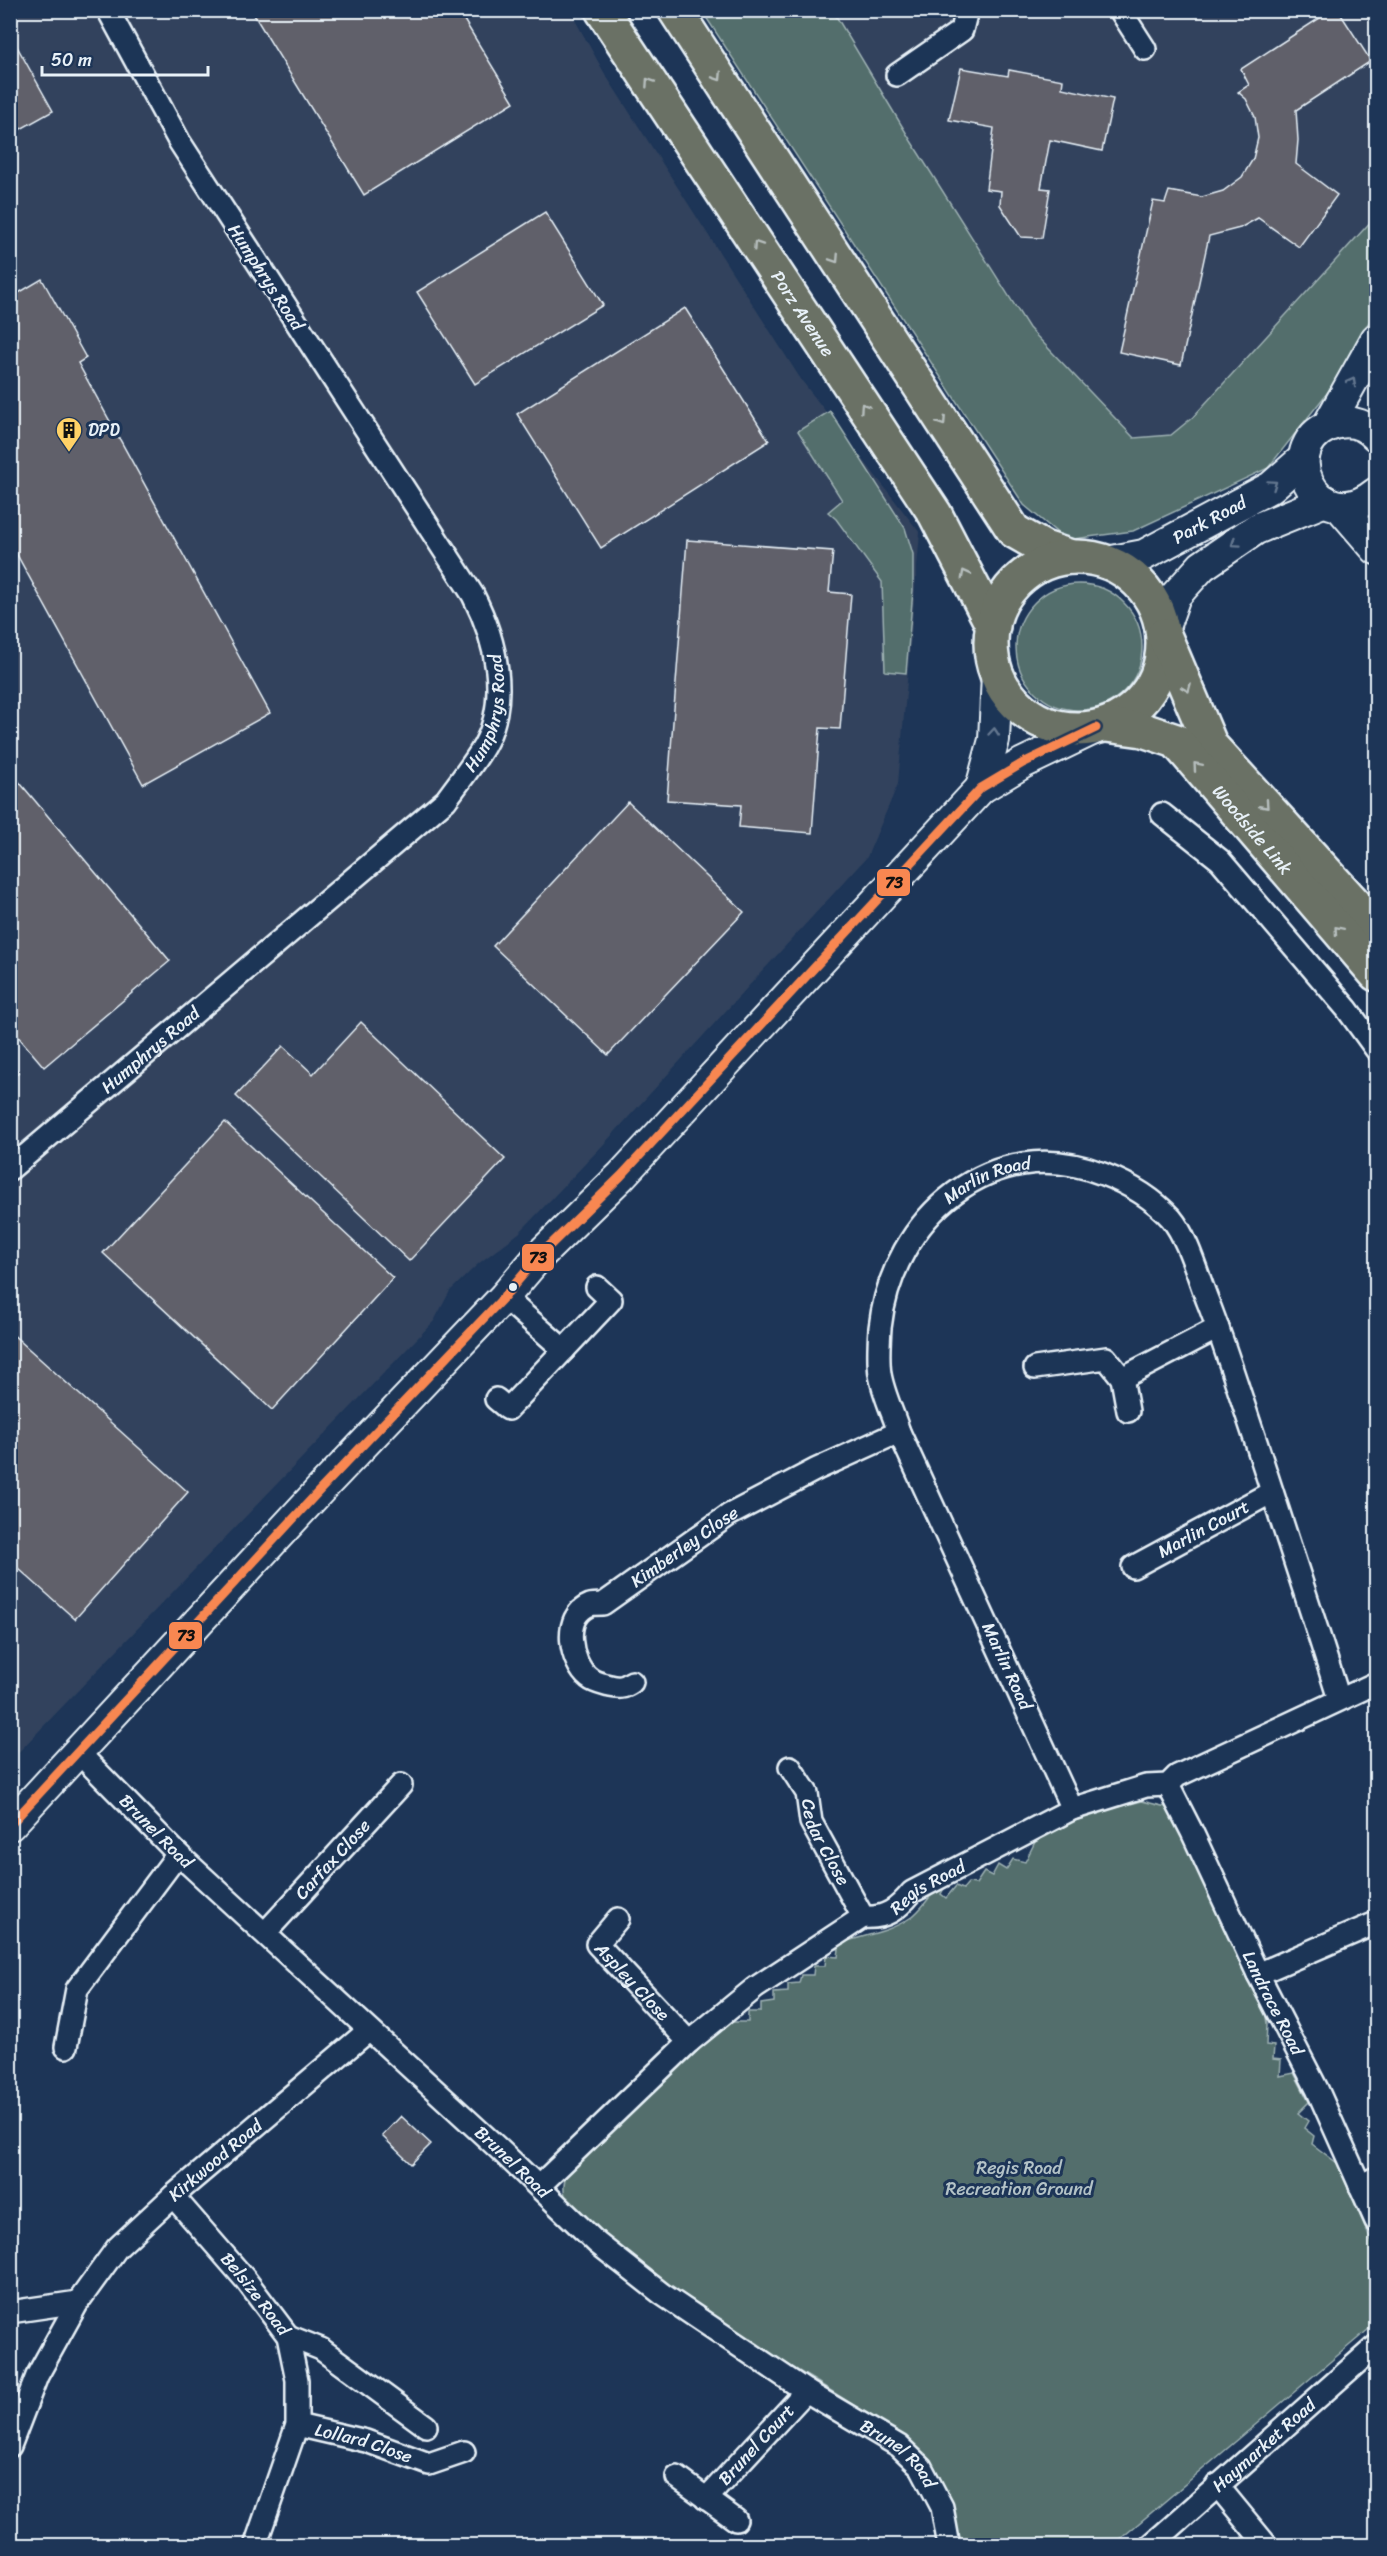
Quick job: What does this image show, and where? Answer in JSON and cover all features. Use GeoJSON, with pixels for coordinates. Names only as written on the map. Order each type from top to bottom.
{"type":"FeatureCollection","features":[{"type":"Feature","properties":{"kind":"main road","name":"Porz Avenue"},"geometry":{"type":"LineString","coordinates":[[602,10],[935,514],[993,626]]}},
{"type":"Feature","properties":{"kind":"main road"},"geometry":{"type":"LineString","coordinates":[[675,10],[1014,531],[1044,548],[1071,556],[1090,557],[1127,572],[1144,588],[1156,608],[1163,632],[1162,658],[1156,680],[1143,699],[1126,715],[1101,726],[1072,730],[1056,727],[1026,713],[1009,696],[997,674],[991,642],[1000,604],[1012,586],[1029,571],[1049,561],[1071,556]]}},
{"type":"Feature","properties":{"kind":"main road","name":"Woodside Link"},"geometry":{"type":"LineString","coordinates":[[1163,632],[1211,746],[1377,927]]}},
{"type":"Feature","properties":{"kind":"main road","name":"Woodside Link"},"geometry":{"type":"LineString","coordinates":[[1101,726],[1143,730],[1176,741],[1377,974]]}},
{"type":"Feature","properties":{"kind":"street","name":"Humphrys Road"},"geometry":{"type":"LineString","coordinates":[[10,1169],[446,800],[485,745],[494,717],[498,686],[494,648],[485,619],[473,595],[179,141],[108,10]]}},
{"type":"Feature","properties":{"kind":"street"},"geometry":{"type":"LineString","coordinates":[[897,75],[962,30],[967,10]]}},
{"type":"Feature","properties":{"kind":"street"},"geometry":{"type":"LineString","coordinates":[[1120,10],[1145,49]]}},
{"type":"Feature","properties":{"kind":"street"},"geometry":{"type":"LineString","coordinates":[[1329,425],[1377,339]]}},
{"type":"Feature","properties":{"kind":"street"},"geometry":{"type":"LineString","coordinates":[[1329,425],[1343,422],[1357,423],[1377,436]]}},
{"type":"Feature","properties":{"kind":"street","name":"Park Road"},"geometry":{"type":"LineString","coordinates":[[1107,562],[1144,555],[1271,487],[1304,459],[1312,439],[1329,425]]}},
{"type":"Feature","properties":{"kind":"street"},"geometry":{"type":"LineString","coordinates":[[1304,459],[1304,472],[1315,494],[1332,504],[1377,549]]}},
{"type":"Feature","properties":{"kind":"street","name":"Park Road"},"geometry":{"type":"LineString","coordinates":[[1163,632],[1175,596],[1202,566],[1256,529],[1332,504],[1353,506],[1377,493]]}},
{"type":"Feature","properties":{"kind":"street"},"geometry":{"type":"LineString","coordinates":[[981,788],[994,741],[997,674]]}},
{"type":"Feature","properties":{"kind":"street"},"geometry":{"type":"LineString","coordinates":[[10,1825],[320,1490],[504,1297],[539,1256],[621,1176],[981,788],[1023,763],[1101,726]]}},
{"type":"Feature","properties":{"kind":"street"},"geometry":{"type":"LineString","coordinates":[[1162,814],[1220,860],[1347,1009],[1377,1049]]}},
{"type":"Feature","properties":{"kind":"street","name":"Marlin Road"},"geometry":{"type":"LineString","coordinates":[[1072,1809],[899,1432],[880,1374],[880,1327],[892,1278],[912,1236],[950,1196],[986,1173],[1023,1162],[1063,1161],[1129,1184],[1170,1217],[1180,1232],[1218,1328],[1339,1699]]}},
{"type":"Feature","properties":{"kind":"street"},"geometry":{"type":"LineString","coordinates":[[496,1399],[508,1409],[611,1300],[597,1287]]}},
{"type":"Feature","properties":{"kind":"street"},"geometry":{"type":"LineString","coordinates":[[504,1297],[564,1350]]}},
{"type":"Feature","properties":{"kind":"street"},"geometry":{"type":"LineString","coordinates":[[1122,1378],[1218,1328]]}},
{"type":"Feature","properties":{"kind":"street"},"geometry":{"type":"LineString","coordinates":[[1035,1368],[1106,1358],[1122,1378],[1128,1411]]}},
{"type":"Feature","properties":{"kind":"street","name":"Kimberley Close"},"geometry":{"type":"LineString","coordinates":[[632,1682],[620,1688],[606,1685],[589,1678],[582,1671],[575,1660],[572,1636],[578,1616],[584,1609],[591,1605],[603,1604],[729,1515],[817,1469],[899,1432]]}},
{"type":"Feature","properties":{"kind":"street","name":"Marlin Court"},"geometry":{"type":"LineString","coordinates":[[1133,1567],[1272,1492]]}},
{"type":"Feature","properties":{"kind":"street","name":"Regis Road"},"geometry":{"type":"LineString","coordinates":[[539,2186],[689,2042],[754,1988],[863,1917],[874,1918],[890,1914],[899,1908],[912,1892],[1072,1809],[1146,1786],[1168,1785],[1177,1776],[1377,1683]]}},
{"type":"Feature","properties":{"kind":"street","name":"Brunel Road"},"geometry":{"type":"LineString","coordinates":[[79,1753],[178,1854],[539,2186],[597,2243],[662,2294],[806,2391],[898,2446],[921,2467],[942,2507],[950,2546]]}},
{"type":"Feature","properties":{"kind":"street","name":"Cedar Close"},"geometry":{"type":"LineString","coordinates":[[790,1767],[807,1793],[811,1822],[863,1917]]}},
{"type":"Feature","properties":{"kind":"street","name":"Carfax Close"},"geometry":{"type":"LineString","coordinates":[[265,1933],[401,1785]]}},
{"type":"Feature","properties":{"kind":"street","name":"Landrace Road"},"geometry":{"type":"LineString","coordinates":[[1168,1785],[1258,1974],[1368,2182],[1377,2222]]}},
{"type":"Feature","properties":{"kind":"street"},"geometry":{"type":"LineString","coordinates":[[66,2047],[77,1989],[178,1854]]}},
{"type":"Feature","properties":{"kind":"street","name":"Aspley Close"},"geometry":{"type":"LineString","coordinates":[[618,1919],[597,1944],[689,2042]]}},
{"type":"Feature","properties":{"kind":"street"},"geometry":{"type":"LineString","coordinates":[[1258,1974],[1377,1923]]}},
{"type":"Feature","properties":{"kind":"street","name":"Kirkwood Road"},"geometry":{"type":"LineString","coordinates":[[10,2446],[37,2376],[78,2302],[117,2248],[173,2196],[368,2031]]}},
{"type":"Feature","properties":{"kind":"street","name":"Belsize Road"},"geometry":{"type":"LineString","coordinates":[[173,2196],[245,2279],[288,2337],[297,2379],[297,2426],[255,2546]]}},
{"type":"Feature","properties":{"kind":"street"},"geometry":{"type":"LineString","coordinates":[[10,2312],[78,2302]]}},
{"type":"Feature","properties":{"kind":"street","name":"Lollard Close"},"geometry":{"type":"LineString","coordinates":[[288,2337],[321,2349],[426,2426]]}},
{"type":"Feature","properties":{"kind":"street","name":"Haymarket Road"},"geometry":{"type":"LineString","coordinates":[[1150,2546],[1377,2346]]}},
{"type":"Feature","properties":{"kind":"street","name":"Brunel Court"},"geometry":{"type":"LineString","coordinates":[[706,2499],[806,2391]]}},
{"type":"Feature","properties":{"kind":"street","name":"Lollard Close"},"geometry":{"type":"LineString","coordinates":[[297,2426],[366,2441],[429,2464],[464,2452]]}},
{"type":"Feature","properties":{"kind":"street","name":"Brunel Court"},"geometry":{"type":"LineString","coordinates":[[677,2477],[736,2520]]}},
{"type":"Feature","properties":{"kind":"street"},"geometry":{"type":"LineString","coordinates":[[1217,2485],[1267,2546]]}},
{"type":"Feature","properties":{"kind":"shaded area"},"geometry":{"type":"Polygon","coordinates":[[[11,11],[570,11],[605,74],[802,381],[920,533],[898,784],[867,857],[603,1145],[519,1233],[478,1264],[450,1291],[434,1321],[11,1760],[11,11]]]}},
{"type":"Feature","properties":{"kind":"shaded area"},"geometry":{"type":"Polygon","coordinates":[[[785,11],[1376,11],[1376,232],[1226,422],[1138,459],[1011,357],[785,11]]]}},
{"type":"Feature","properties":{"kind":"green space"},"geometry":{"type":"Polygon","coordinates":[[[702,11],[833,11],[911,141],[1029,328],[1134,438],[1171,435],[1193,417],[1376,216],[1376,313],[1335,383],[1268,468],[1133,531],[1066,540],[1024,505],[702,11]]]}},
{"type":"Feature","properties":{"kind":"green space"},"geometry":{"type":"Polygon","coordinates":[[[830,411],[905,528],[913,554],[913,590],[906,673],[885,671],[882,582],[836,519],[828,512],[842,500],[798,431],[830,411]]]}},
{"type":"Feature","properties":{"kind":"green space"},"geometry":{"type":"Polygon","coordinates":[[[1079,584],[1103,589],[1124,602],[1137,623],[1142,647],[1137,671],[1124,692],[1103,705],[1079,710],[1055,705],[1034,692],[1021,671],[1016,647],[1021,623],[1034,602],[1055,589],[1079,584]]]}},
{"type":"Feature","properties":{"kind":"green space","name":"Regis Road Recreation Ground"},"geometry":{"type":"Polygon","coordinates":[[[1142,1801],[1170,1808],[1264,2004],[1267,2024],[1266,2045],[1274,2046],[1273,2059],[1281,2060],[1280,2076],[1294,2073],[1309,2102],[1298,2113],[1308,2121],[1304,2128],[1314,2136],[1312,2144],[1337,2163],[1376,2252],[1376,2323],[1113,2545],[956,2545],[898,2433],[666,2289],[571,2209],[564,2191],[565,2177],[567,2171],[666,2068],[693,2054],[730,2022],[748,2022],[748,2012],[761,2012],[761,2004],[774,2002],[774,1993],[788,1992],[788,1984],[799,1983],[801,1975],[813,1975],[814,1966],[825,1966],[826,1956],[838,1957],[839,1949],[827,1948],[900,1924],[915,1914],[936,1891],[947,1883],[941,1894],[946,1898],[956,1886],[963,1889],[968,1883],[976,1884],[984,1872],[992,1876],[998,1865],[1006,1870],[1013,1859],[1025,1862],[1036,1840],[1061,1824],[1079,1817],[1142,1801]]]}},
{"type":"Feature","properties":{"kind":"building"},"geometry":{"type":"Polygon","coordinates":[[[251,10],[458,10],[514,102],[364,195],[251,10]]]}},
{"type":"Feature","properties":{"kind":"building"},"geometry":{"type":"Polygon","coordinates":[[[1332,10],[1338,10],[1371,61],[1296,110],[1298,140],[1296,164],[1337,195],[1299,247],[1258,218],[1240,228],[1209,236],[1181,365],[1119,352],[1153,201],[1165,203],[1169,191],[1202,197],[1223,191],[1242,177],[1253,159],[1258,138],[1255,117],[1246,99],[1238,92],[1249,85],[1241,69],[1332,10]]]}},
{"type":"Feature","properties":{"kind":"building"},"geometry":{"type":"Polygon","coordinates":[[[10,34],[53,111],[10,135],[10,34]]]}},
{"type":"Feature","properties":{"kind":"building"},"geometry":{"type":"Polygon","coordinates":[[[961,68],[1008,76],[1009,70],[1063,80],[1062,88],[1113,99],[1102,151],[1050,140],[1041,188],[1050,189],[1042,238],[1021,237],[1000,205],[1001,191],[986,189],[994,128],[949,120],[961,68]]]}},
{"type":"Feature","properties":{"kind":"building"},"geometry":{"type":"Polygon","coordinates":[[[545,212],[603,305],[475,384],[417,292],[545,212]]]}},
{"type":"Feature","properties":{"kind":"building","name":"DPD"},"geometry":{"type":"Polygon","coordinates":[[[42,279],[86,358],[78,363],[270,713],[143,784],[10,542],[10,343],[14,342],[10,335],[10,298],[42,279]]]}},
{"type":"Feature","properties":{"kind":"building"},"geometry":{"type":"Polygon","coordinates":[[[685,308],[769,441],[601,548],[517,414],[685,308]]]}},
{"type":"Feature","properties":{"kind":"building"},"geometry":{"type":"Polygon","coordinates":[[[687,540],[833,551],[829,592],[851,594],[840,729],[820,728],[812,833],[739,827],[741,805],[667,800],[687,540]]]}},
{"type":"Feature","properties":{"kind":"building"},"geometry":{"type":"Polygon","coordinates":[[[15,777],[170,961],[44,1067],[10,1027],[10,781],[15,777]]]}},
{"type":"Feature","properties":{"kind":"building"},"geometry":{"type":"Polygon","coordinates":[[[628,802],[744,912],[608,1055],[493,946],[628,802]]]}},
{"type":"Feature","properties":{"kind":"building"},"geometry":{"type":"Polygon","coordinates":[[[361,1022],[505,1159],[409,1261],[236,1096],[283,1046],[313,1074],[361,1022]]]}},
{"type":"Feature","properties":{"kind":"building"},"geometry":{"type":"Polygon","coordinates":[[[10,1062],[19,1072],[10,1079],[10,1062]]]}},
{"type":"Feature","properties":{"kind":"building"},"geometry":{"type":"Polygon","coordinates":[[[225,1122],[393,1278],[272,1410],[103,1253],[225,1122]]]}},
{"type":"Feature","properties":{"kind":"building"},"geometry":{"type":"Polygon","coordinates":[[[10,1332],[188,1492],[75,1619],[10,1561],[10,1332]]]}},
{"type":"Feature","properties":{"kind":"building"},"geometry":{"type":"Polygon","coordinates":[[[401,2116],[431,2144],[411,2164],[382,2136],[401,2116]]]}},
{"type":"Feature","properties":{"kind":"transit line","name":"73"},"geometry":{"type":"LineString","coordinates":[[10,1825],[320,1490],[504,1297],[539,1256],[621,1176],[981,788],[1023,763],[1096,728]]}},
{"type":"Feature","properties":{"kind":"place","name":"DPD"},"geometry":{"type":"Point","coordinates":[69,453]}}]}
